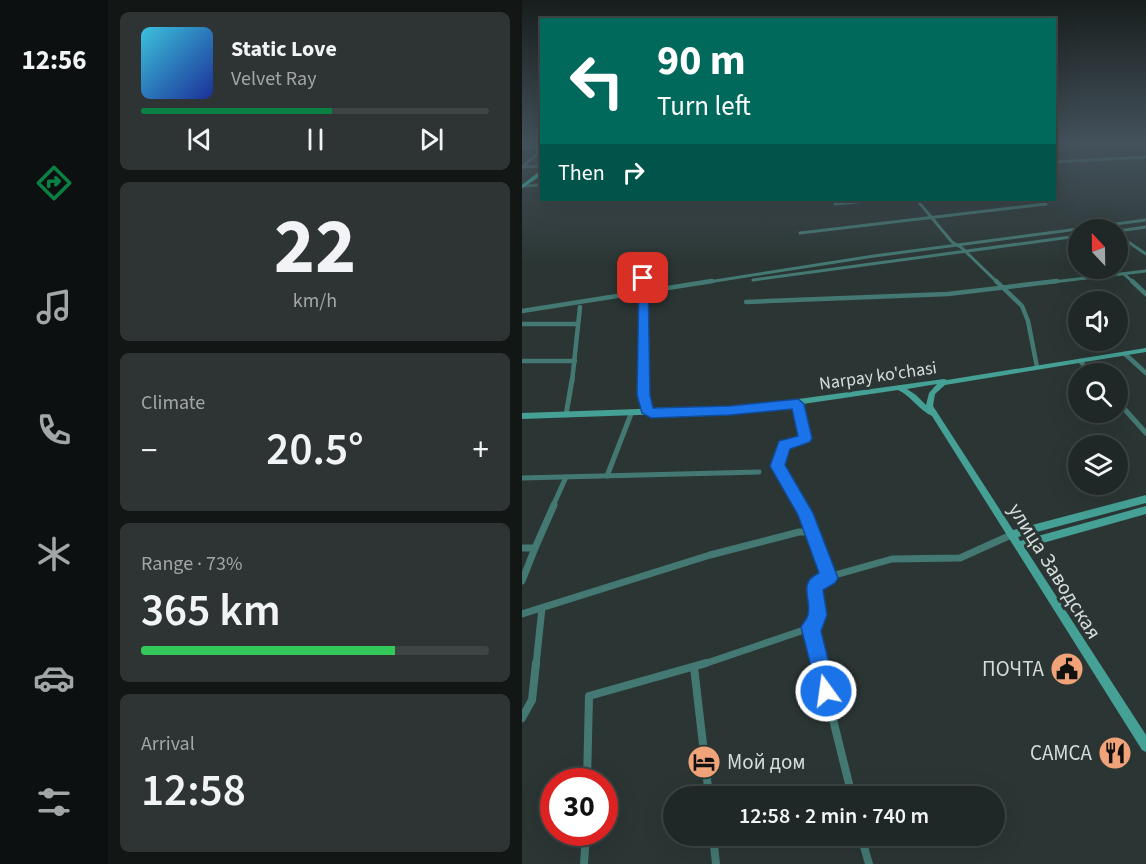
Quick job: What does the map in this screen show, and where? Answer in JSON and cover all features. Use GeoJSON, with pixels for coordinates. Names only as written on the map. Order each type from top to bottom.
{"type":"FeatureCollection","features":[{"type":"Feature","properties":{"kind":"street"},"geometry":{"type":"LineString","coordinates":[[835,204],[867,201]]}},
{"type":"Feature","properties":{"kind":"street"},"geometry":{"type":"LineString","coordinates":[[917,201],[956,244],[1003,287],[1026,313],[1037,367]]}},
{"type":"Feature","properties":{"kind":"street"},"geometry":{"type":"LineString","coordinates":[[800,233],[1046,204]]}},
{"type":"Feature","properties":{"kind":"street"},"geometry":{"type":"LineString","coordinates":[[522,311],[956,244],[1146,220]]}},
{"type":"Feature","properties":{"kind":"street"},"geometry":{"type":"LineString","coordinates":[[1128,231],[1146,227]]}},
{"type":"Feature","properties":{"kind":"street"},"geometry":{"type":"LineString","coordinates":[[753,280],[1068,238]]}},
{"type":"Feature","properties":{"kind":"street"},"geometry":{"type":"LineString","coordinates":[[1128,240],[1146,254]]}},
{"type":"Feature","properties":{"kind":"street"},"geometry":{"type":"LineString","coordinates":[[1128,273],[1146,271]]}},
{"type":"Feature","properties":{"kind":"street"},"geometry":{"type":"LineString","coordinates":[[643,278],[644,395],[646,410],[651,413]]}},
{"type":"Feature","properties":{"kind":"street"},"geometry":{"type":"LineString","coordinates":[[1128,278],[1146,294]]}},
{"type":"Feature","properties":{"kind":"street"},"geometry":{"type":"LineString","coordinates":[[746,302],[928,295],[1077,279]]}},
{"type":"Feature","properties":{"kind":"street"},"geometry":{"type":"LineString","coordinates":[[566,415],[569,410],[580,307]]}},
{"type":"Feature","properties":{"kind":"street"},"geometry":{"type":"LineString","coordinates":[[522,324],[577,324]]}},
{"type":"Feature","properties":{"kind":"street","name":"Narpay ko'chasi"},"geometry":{"type":"LineString","coordinates":[[522,416],[730,410],[798,404],[1146,350]]}},
{"type":"Feature","properties":{"kind":"street"},"geometry":{"type":"LineString","coordinates":[[1125,354],[1146,373]]}},
{"type":"Feature","properties":{"kind":"street"},"geometry":{"type":"LineString","coordinates":[[522,361],[575,361]]}},
{"type":"Feature","properties":{"kind":"street","name":"Narpay ko'chasi"},"geometry":{"type":"LineString","coordinates":[[932,393],[936,387],[951,381]]}},
{"type":"Feature","properties":{"kind":"street","name":"улица Заводская"},"geometry":{"type":"LineString","coordinates":[[889,389],[908,391],[925,410],[934,415]]}},
{"type":"Feature","properties":{"kind":"street","name":"улица Заводская"},"geometry":{"type":"LineString","coordinates":[[932,393],[929,406],[934,415],[1146,746]]}},
{"type":"Feature","properties":{"kind":"street"},"geometry":{"type":"LineString","coordinates":[[798,404],[806,438],[784,445],[777,466],[805,513],[829,578]]}},
{"type":"Feature","properties":{"kind":"street"},"geometry":{"type":"LineString","coordinates":[[1128,413],[1146,433]]}},
{"type":"Feature","properties":{"kind":"street"},"geometry":{"type":"LineString","coordinates":[[607,476],[631,414]]}},
{"type":"Feature","properties":{"kind":"street"},"geometry":{"type":"LineString","coordinates":[[522,478],[759,472]]}},
{"type":"Feature","properties":{"kind":"street"},"geometry":{"type":"LineString","coordinates":[[522,581],[566,477]]}},
{"type":"Feature","properties":{"kind":"street"},"geometry":{"type":"LineString","coordinates":[[587,768],[589,696],[694,666],[810,627],[816,622],[818,615],[814,588],[818,582],[898,558],[960,558],[1011,535],[1146,499]]}},
{"type":"Feature","properties":{"kind":"street"},"geometry":{"type":"LineString","coordinates":[[1018,546],[1146,510]]}},
{"type":"Feature","properties":{"kind":"street"},"geometry":{"type":"LineString","coordinates":[[522,614],[710,555],[800,532],[811,532]]}},
{"type":"Feature","properties":{"kind":"street"},"geometry":{"type":"LineString","coordinates":[[522,548],[535,548]]}},
{"type":"Feature","properties":{"kind":"street"},"geometry":{"type":"LineString","coordinates":[[522,718],[532,700],[542,608]]}},
{"type":"Feature","properties":{"kind":"street"},"geometry":{"type":"LineString","coordinates":[[810,627],[850,786]]}},
{"type":"Feature","properties":{"kind":"street"},"geometry":{"type":"LineString","coordinates":[[694,666],[708,786]]}},
{"type":"Feature","properties":{"kind":"street"},"geometry":{"type":"LineString","coordinates":[[585,864],[586,846]]}},
{"type":"Feature","properties":{"kind":"street"},"geometry":{"type":"LineString","coordinates":[[714,846],[716,864]]}},
{"type":"Feature","properties":{"kind":"street"},"geometry":{"type":"LineString","coordinates":[[864,846],[869,864]]}},
{"type":"Feature","properties":{"kind":"place","name":"ПОЧТА"},"geometry":{"type":"Point","coordinates":[1067,669]}},
{"type":"Feature","properties":{"kind":"place","name":"САМСА"},"geometry":{"type":"Point","coordinates":[1115,753]}},
{"type":"Feature","properties":{"kind":"place","name":"Мой дом"},"geometry":{"type":"Point","coordinates":[704,762]}},
{"type":"Feature","properties":{"kind":"route"},"geometry":{"type":"LineString","coordinates":[[643,278],[646,410],[651,413],[730,410],[798,404],[806,438],[784,445],[777,466],[805,513],[829,578],[818,582],[814,588],[813,595],[818,615],[816,622],[810,627],[826,691]]}}]}
